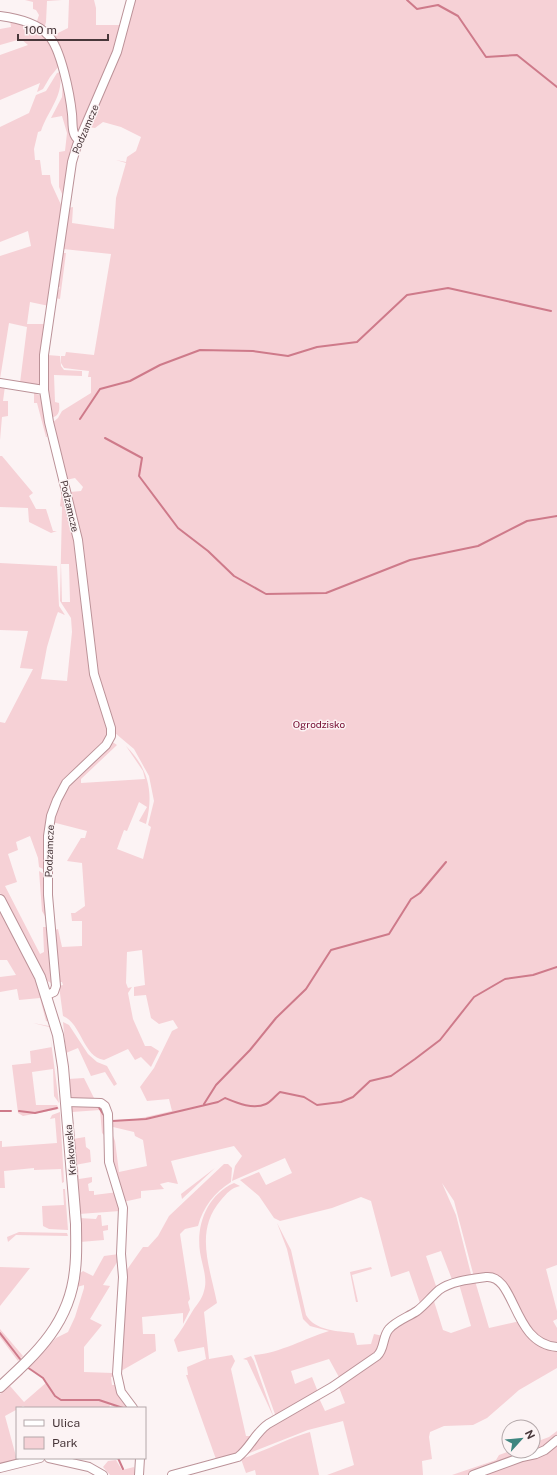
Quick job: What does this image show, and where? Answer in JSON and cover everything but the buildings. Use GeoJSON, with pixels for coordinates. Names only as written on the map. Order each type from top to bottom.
{"type":"FeatureCollection","features":[{"type":"Feature","properties":{"kind":"main road","name":"Krakowska"},"geometry":{"type":"LineString","coordinates":[[0,900],[32,960],[47,995],[60,1042],[77,1251],[72,1288],[66,1307],[50,1338],[0,1387]]}},
{"type":"Feature","properties":{"kind":"street","name":"Podzamcze"},"geometry":{"type":"LineString","coordinates":[[47,995],[54,992],[56,986],[48,895],[48,836],[51,816],[54,805],[66,783],[106,745],[111,736],[111,728],[94,674],[78,540],[49,422],[44,390],[44,355],[70,172],[79,140],[117,52],[132,0]]}},
{"type":"Feature","properties":{"kind":"street"},"geometry":{"type":"LineString","coordinates":[[0,16],[12,17],[32,24],[45,32],[52,40],[69,93],[74,134],[79,140]]}},
{"type":"Feature","properties":{"kind":"street"},"geometry":{"type":"LineString","coordinates":[[0,383],[44,390]]}},
{"type":"Feature","properties":{"kind":"street"},"geometry":{"type":"LineString","coordinates":[[66,1102],[104,1104],[108,1114],[109,1162],[121,1197],[123,1215],[121,1254],[123,1277],[118,1374],[121,1392],[132,1407]]}},
{"type":"Feature","properties":{"kind":"street"},"geometry":{"type":"LineString","coordinates":[[172,1475],[238,1458],[248,1448],[260,1430],[268,1424],[332,1387],[377,1356],[382,1350],[385,1335],[390,1328],[419,1309],[441,1289],[453,1284],[487,1277],[497,1280],[507,1293],[528,1333],[543,1344],[557,1347]]}},
{"type":"Feature","properties":{"kind":"street"},"geometry":{"type":"LineString","coordinates":[[473,1475],[522,1457],[536,1454],[545,1450],[557,1440]]}},
{"type":"Feature","properties":{"kind":"street"},"geometry":{"type":"LineString","coordinates":[[0,1468],[36,1459]]}},
{"type":"Feature","properties":{"kind":"street"},"geometry":{"type":"LineString","coordinates":[[53,1459],[89,1467],[102,1475]]}},
{"type":"Feature","properties":{"kind":"street"},"geometry":{"type":"LineString","coordinates":[[139,1475],[140,1459]]}},
{"type":"Feature","properties":{"kind":"green space"},"geometry":{"type":"Polygon","coordinates":[[[25,0],[62,0],[47,1],[46,22],[44,29],[36,24],[39,15],[36,10],[33,9],[33,2],[25,0]]]}},
{"type":"Feature","properties":{"kind":"green space"},"geometry":{"type":"Polygon","coordinates":[[[69,0],[94,0],[96,8],[96,25],[121,25],[111,60],[78,134],[52,36],[68,28],[69,0]]]}},
{"type":"Feature","properties":{"kind":"green space","name":"Ogrodzisko"},"geometry":{"type":"Polygon","coordinates":[[[134,0],[557,0],[557,1265],[546,1269],[557,1311],[557,1319],[553,1321],[557,1328],[557,1346],[537,1340],[505,1286],[474,1277],[454,1201],[442,1183],[456,1215],[472,1278],[453,1282],[441,1251],[426,1256],[437,1289],[420,1303],[409,1271],[391,1277],[371,1201],[361,1197],[332,1208],[280,1221],[274,1218],[259,1196],[240,1180],[259,1172],[266,1185],[292,1173],[285,1158],[232,1181],[235,1166],[242,1156],[234,1146],[171,1161],[178,1184],[168,1182],[160,1184],[164,1189],[141,1191],[141,1198],[123,1202],[114,1174],[111,1131],[115,1141],[119,1172],[147,1166],[143,1140],[135,1136],[134,1132],[113,1127],[110,1119],[112,1121],[137,1119],[172,1111],[169,1099],[147,1101],[140,1087],[154,1068],[172,1031],[178,1028],[173,1020],[159,1024],[151,1018],[146,995],[134,996],[134,987],[145,985],[142,950],[127,952],[126,983],[128,988],[132,987],[128,993],[133,1019],[145,1046],[151,1046],[159,1051],[151,1067],[141,1057],[135,1060],[128,1049],[104,1060],[97,1058],[91,1053],[74,1026],[63,1016],[59,986],[63,985],[62,982],[59,982],[55,930],[58,929],[62,947],[82,946],[82,921],[72,921],[71,913],[75,913],[85,906],[82,863],[67,861],[81,838],[85,838],[87,831],[52,822],[57,809],[62,798],[76,778],[111,741],[117,745],[81,779],[81,783],[145,779],[143,771],[126,746],[134,755],[145,773],[149,792],[146,824],[139,821],[147,807],[139,802],[127,831],[124,830],[117,849],[143,859],[151,827],[148,825],[154,801],[149,776],[134,749],[115,733],[97,673],[85,564],[70,492],[81,491],[83,487],[75,478],[66,480],[52,423],[58,418],[62,411],[91,393],[91,377],[88,377],[89,371],[64,368],[61,363],[61,356],[65,356],[66,352],[94,355],[111,254],[63,249],[68,208],[73,207],[72,223],[114,229],[116,198],[126,163],[116,160],[126,162],[127,157],[136,151],[141,137],[121,127],[103,122],[95,128],[88,127],[134,0]]]}},
{"type":"Feature","properties":{"kind":"green space"},"geometry":{"type":"Polygon","coordinates":[[[10,20],[31,27],[44,34],[51,45],[59,66],[43,89],[37,92],[40,83],[0,100],[0,55],[28,45],[21,39],[0,45],[0,29],[11,27],[10,20]]]}},
{"type":"Feature","properties":{"kind":"green space"},"geometry":{"type":"Polygon","coordinates":[[[60,72],[61,81],[58,96],[41,131],[38,132],[34,149],[35,160],[40,160],[42,175],[50,175],[51,183],[62,207],[49,306],[30,302],[27,324],[47,324],[40,387],[20,383],[27,327],[9,323],[0,379],[0,256],[31,246],[28,231],[0,242],[0,127],[29,113],[36,95],[46,91],[57,73],[60,72]]]}},
{"type":"Feature","properties":{"kind":"green space"},"geometry":{"type":"Polygon","coordinates":[[[63,77],[74,142],[68,165],[63,196],[59,187],[59,152],[65,151],[67,133],[62,116],[51,118],[62,97],[63,77]]]}},
{"type":"Feature","properties":{"kind":"green space"},"geometry":{"type":"Polygon","coordinates":[[[62,253],[66,253],[60,299],[55,298],[56,290],[59,290],[60,287],[57,286],[62,253]]]}},
{"type":"Feature","properties":{"kind":"green space"},"geometry":{"type":"Polygon","coordinates":[[[47,355],[60,356],[61,366],[64,370],[82,371],[82,376],[54,375],[55,402],[59,403],[59,408],[58,413],[51,418],[46,372],[47,355]]]}},
{"type":"Feature","properties":{"kind":"green space"},"geometry":{"type":"Polygon","coordinates":[[[0,384],[5,386],[3,401],[8,401],[8,416],[2,417],[0,440],[0,384]]]}},
{"type":"Feature","properties":{"kind":"green space"},"geometry":{"type":"Polygon","coordinates":[[[36,392],[36,394],[42,396],[47,437],[37,403],[34,403],[34,393],[36,392]]]}},
{"type":"Feature","properties":{"kind":"green space"},"geometry":{"type":"Polygon","coordinates":[[[0,456],[2,456],[33,493],[29,496],[36,509],[46,509],[53,531],[57,531],[51,533],[29,522],[28,508],[0,507],[0,456]]]}},
{"type":"Feature","properties":{"kind":"green space"},"geometry":{"type":"Polygon","coordinates":[[[62,489],[73,527],[91,668],[109,725],[106,739],[55,798],[45,870],[39,867],[38,858],[30,836],[16,842],[18,850],[8,854],[17,882],[5,886],[40,954],[44,952],[43,927],[48,927],[51,983],[46,980],[29,943],[0,893],[0,722],[5,723],[33,669],[20,668],[28,631],[0,630],[0,563],[57,566],[59,606],[65,615],[58,612],[56,617],[47,647],[41,679],[67,681],[72,632],[71,618],[60,601],[62,507],[60,506],[62,489]],[[61,564],[62,602],[70,602],[69,564],[61,564]]]}},
{"type":"Feature","properties":{"kind":"green space"},"geometry":{"type":"Polygon","coordinates":[[[39,871],[44,874],[46,918],[42,911],[39,871]]]}},
{"type":"Feature","properties":{"kind":"green space"},"geometry":{"type":"Polygon","coordinates":[[[0,907],[34,974],[50,1022],[46,1021],[40,998],[19,1000],[17,989],[0,992],[0,977],[16,975],[7,960],[0,960],[0,907]]]}},
{"type":"Feature","properties":{"kind":"green space"},"geometry":{"type":"Polygon","coordinates":[[[63,1022],[69,1025],[88,1054],[97,1062],[107,1066],[117,1084],[114,1086],[105,1072],[91,1076],[78,1048],[66,1053],[63,1022]]]}},
{"type":"Feature","properties":{"kind":"green space"},"geometry":{"type":"Polygon","coordinates":[[[52,1047],[59,1103],[54,1096],[53,1069],[32,1072],[36,1105],[57,1105],[59,1109],[23,1116],[18,1113],[12,1065],[31,1063],[30,1051],[52,1047]]]}},
{"type":"Feature","properties":{"kind":"green space"},"geometry":{"type":"Polygon","coordinates":[[[84,1078],[95,1100],[73,1100],[70,1098],[68,1079],[84,1078]]]}},
{"type":"Feature","properties":{"kind":"green space"},"geometry":{"type":"Polygon","coordinates":[[[71,1105],[104,1107],[107,1138],[102,1133],[100,1110],[72,1112],[74,1134],[72,1134],[71,1105]]]}},
{"type":"Feature","properties":{"kind":"green space"},"geometry":{"type":"Polygon","coordinates":[[[60,1112],[64,1182],[62,1183],[61,1169],[34,1170],[34,1168],[4,1171],[5,1188],[0,1188],[0,1141],[2,1141],[2,1147],[57,1143],[55,1118],[50,1119],[52,1115],[60,1112]]]}},
{"type":"Feature","properties":{"kind":"green space"},"geometry":{"type":"Polygon","coordinates":[[[85,1137],[86,1147],[90,1150],[91,1162],[75,1165],[73,1139],[85,1137]]]}},
{"type":"Feature","properties":{"kind":"green space"},"geometry":{"type":"Polygon","coordinates":[[[224,1164],[228,1164],[232,1168],[231,1182],[219,1191],[210,1201],[200,1219],[198,1226],[185,1229],[180,1234],[190,1299],[188,1302],[190,1310],[183,1324],[183,1313],[142,1317],[143,1334],[155,1334],[156,1351],[119,1371],[126,1271],[143,1247],[148,1247],[158,1236],[169,1216],[224,1164]]]}},
{"type":"Feature","properties":{"kind":"green space"},"geometry":{"type":"Polygon","coordinates":[[[78,1167],[79,1179],[92,1177],[92,1182],[88,1184],[89,1191],[94,1191],[94,1195],[118,1192],[120,1211],[79,1214],[75,1168],[78,1167]]]}},
{"type":"Feature","properties":{"kind":"green space"},"geometry":{"type":"Polygon","coordinates":[[[215,1168],[182,1199],[181,1194],[215,1168]]]}},
{"type":"Feature","properties":{"kind":"green space"},"geometry":{"type":"Polygon","coordinates":[[[234,1183],[240,1186],[232,1189],[221,1200],[213,1212],[208,1224],[206,1250],[217,1303],[204,1312],[209,1359],[232,1355],[235,1361],[231,1369],[246,1436],[253,1436],[243,1450],[217,1462],[186,1375],[188,1375],[187,1367],[206,1359],[204,1347],[178,1352],[174,1340],[200,1300],[204,1291],[205,1277],[199,1242],[205,1212],[217,1195],[234,1183]]]}},
{"type":"Feature","properties":{"kind":"green space"},"geometry":{"type":"Polygon","coordinates":[[[63,1189],[65,1189],[68,1230],[49,1229],[43,1226],[42,1206],[64,1205],[63,1189]]]}},
{"type":"Feature","properties":{"kind":"green space"},"geometry":{"type":"Polygon","coordinates":[[[98,1215],[101,1215],[102,1226],[108,1225],[108,1230],[103,1231],[104,1240],[80,1242],[79,1218],[96,1219],[98,1215]]]}},
{"type":"Feature","properties":{"kind":"green space"},"geometry":{"type":"Polygon","coordinates":[[[277,1223],[291,1250],[306,1315],[310,1320],[327,1329],[354,1333],[357,1345],[371,1344],[374,1334],[383,1336],[379,1351],[340,1379],[329,1359],[291,1371],[295,1384],[312,1377],[318,1392],[276,1417],[254,1355],[274,1351],[329,1331],[310,1326],[303,1319],[287,1249],[277,1223]]]}},
{"type":"Feature","properties":{"kind":"green space"},"geometry":{"type":"Polygon","coordinates":[[[19,1232],[67,1233],[68,1236],[16,1235],[8,1242],[7,1237],[19,1232]]]}},
{"type":"Feature","properties":{"kind":"green space"},"geometry":{"type":"Polygon","coordinates":[[[119,1254],[119,1259],[103,1285],[110,1286],[90,1319],[102,1325],[84,1347],[84,1372],[113,1373],[115,1357],[116,1376],[111,1377],[112,1385],[117,1385],[128,1407],[115,1407],[110,1405],[109,1407],[16,1407],[16,1410],[5,1416],[17,1460],[0,1464],[0,1394],[7,1385],[22,1372],[23,1374],[10,1386],[24,1402],[47,1382],[28,1366],[56,1338],[68,1332],[75,1317],[84,1288],[84,1285],[77,1287],[79,1274],[83,1271],[93,1276],[104,1256],[119,1254]]]}},
{"type":"Feature","properties":{"kind":"green space"},"geometry":{"type":"Polygon","coordinates":[[[0,1267],[30,1268],[0,1306],[0,1267]]]}},
{"type":"Feature","properties":{"kind":"green space"},"geometry":{"type":"Polygon","coordinates":[[[371,1267],[372,1269],[352,1275],[358,1302],[356,1302],[350,1272],[371,1267]]]}},
{"type":"Feature","properties":{"kind":"green space"},"geometry":{"type":"Polygon","coordinates":[[[475,1281],[489,1328],[520,1321],[526,1332],[557,1349],[557,1368],[519,1390],[487,1418],[473,1425],[444,1426],[430,1432],[429,1437],[432,1459],[422,1461],[423,1475],[327,1475],[354,1465],[343,1421],[308,1430],[242,1456],[257,1435],[318,1396],[325,1411],[345,1403],[338,1385],[381,1355],[389,1332],[433,1298],[443,1330],[451,1333],[471,1326],[459,1284],[475,1281]]]}},
{"type":"Feature","properties":{"kind":"green space"},"geometry":{"type":"Polygon","coordinates":[[[0,1329],[23,1356],[18,1361],[0,1337],[0,1329]]]}},
{"type":"Feature","properties":{"kind":"green space"},"geometry":{"type":"Polygon","coordinates":[[[251,1356],[274,1418],[247,1360],[243,1359],[251,1356]]]}},
{"type":"Feature","properties":{"kind":"green space"},"geometry":{"type":"Polygon","coordinates":[[[557,1431],[557,1437],[545,1448],[541,1449],[541,1440],[549,1437],[557,1431]]]}},
{"type":"Feature","properties":{"kind":"green space"},"geometry":{"type":"Polygon","coordinates":[[[310,1432],[319,1475],[256,1475],[255,1470],[246,1473],[241,1459],[310,1432]]]}},
{"type":"Feature","properties":{"kind":"green space"},"geometry":{"type":"Polygon","coordinates":[[[557,1443],[557,1475],[478,1475],[518,1459],[541,1459],[541,1449],[557,1443]]]}},
{"type":"Feature","properties":{"kind":"green space"},"geometry":{"type":"Polygon","coordinates":[[[501,1454],[501,1459],[514,1459],[468,1475],[452,1475],[496,1460],[501,1454]]]}},
{"type":"Feature","properties":{"kind":"green space"},"geometry":{"type":"Polygon","coordinates":[[[116,1460],[122,1470],[134,1467],[135,1475],[110,1475],[103,1467],[108,1461],[116,1460]]]}},
{"type":"Feature","properties":{"kind":"waterway"},"geometry":{"type":"LineString","coordinates":[[407,0],[417,9],[438,5],[458,16],[486,57],[517,55],[557,87]]}},
{"type":"Feature","properties":{"kind":"waterway"},"geometry":{"type":"LineString","coordinates":[[80,419],[100,389],[130,381],[160,365],[200,350],[253,351],[288,356],[317,347],[357,342],[407,295],[448,288],[551,311]]}},
{"type":"Feature","properties":{"kind":"waterway"},"geometry":{"type":"LineString","coordinates":[[105,438],[142,458],[139,476],[178,528],[208,551],[234,576],[266,594],[326,593],[410,560],[478,546],[527,521],[557,516]]}},
{"type":"Feature","properties":{"kind":"waterway"},"geometry":{"type":"LineString","coordinates":[[204,1104],[216,1085],[250,1050],[276,1018],[306,989],[331,950],[389,934],[411,899],[420,893],[446,862]]}},
{"type":"Feature","properties":{"kind":"waterway"},"geometry":{"type":"LineString","coordinates":[[112,1121],[146,1119],[218,1102],[225,1098],[245,1105],[261,1106],[270,1102],[280,1092],[304,1097],[317,1105],[341,1102],[353,1097],[370,1081],[391,1076],[440,1040],[474,997],[505,979],[533,975],[557,967]]}},
{"type":"Feature","properties":{"kind":"waterway"},"geometry":{"type":"LineString","coordinates":[[98,1106],[105,1117]]}},
{"type":"Feature","properties":{"kind":"waterway"},"geometry":{"type":"LineString","coordinates":[[19,1111],[35,1113],[57,1108]]}},
{"type":"Feature","properties":{"kind":"waterway"},"geometry":{"type":"LineString","coordinates":[[0,1111],[11,1111]]}},
{"type":"Feature","properties":{"kind":"waterway"},"geometry":{"type":"LineString","coordinates":[[0,1333],[20,1359]]}},
{"type":"Feature","properties":{"kind":"waterway"},"geometry":{"type":"LineString","coordinates":[[27,1367],[43,1378],[55,1396],[61,1400],[99,1400],[120,1407]]}},
{"type":"Feature","properties":{"kind":"waterway"},"geometry":{"type":"LineString","coordinates":[[118,1459],[123,1469]]}}]}
